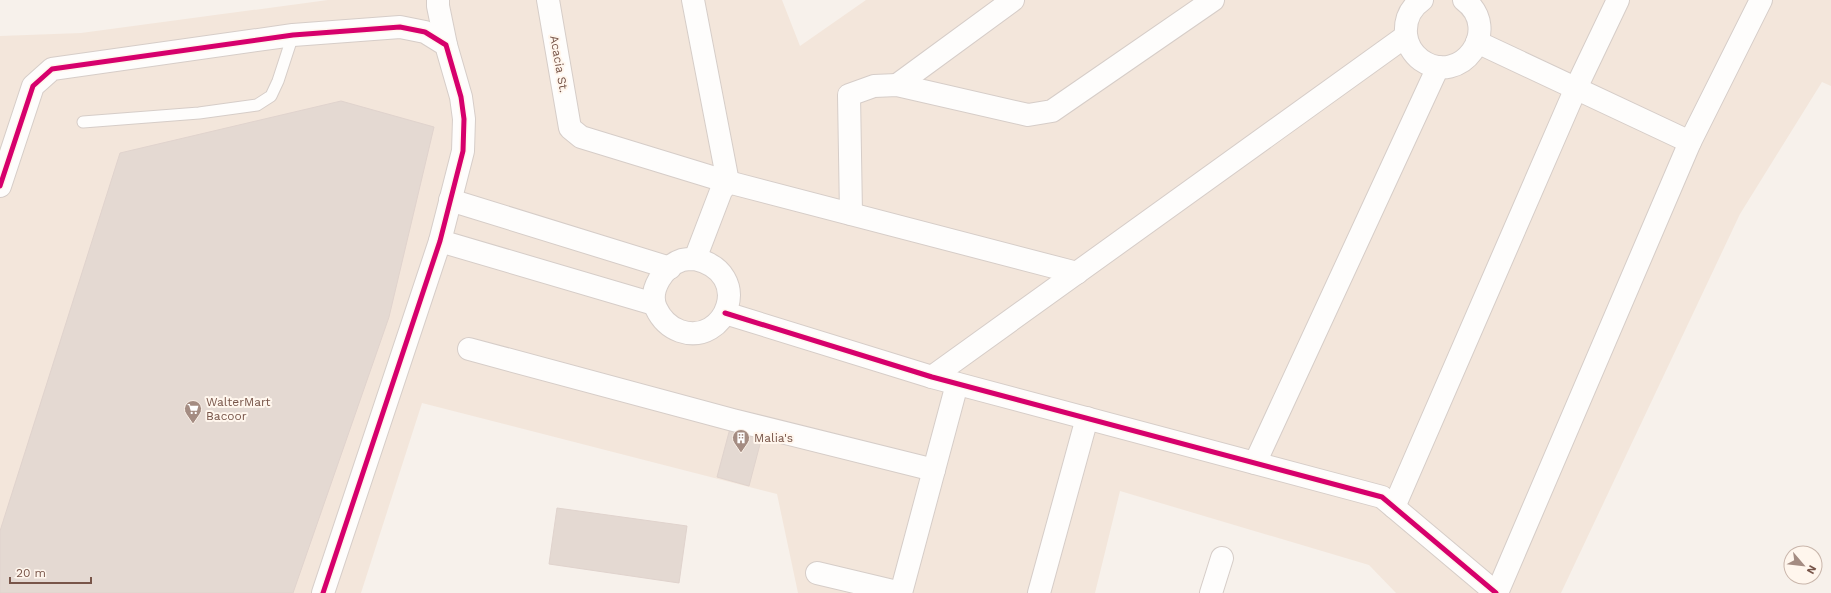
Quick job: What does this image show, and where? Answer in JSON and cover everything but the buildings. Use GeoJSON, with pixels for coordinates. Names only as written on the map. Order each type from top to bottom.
{"type":"FeatureCollection","features":[{"type":"Feature","properties":{"kind":"street","name":"Acacia St."},"geometry":{"type":"LineString","coordinates":[[548,0],[570,128],[581,137],[728,182]]}},
{"type":"Feature","properties":{"kind":"street"},"geometry":{"type":"LineString","coordinates":[[693,0],[728,182],[721,191],[695,259]]}},
{"type":"Feature","properties":{"kind":"street"},"geometry":{"type":"LineString","coordinates":[[897,85],[1013,0]]}},
{"type":"Feature","properties":{"kind":"street"},"geometry":{"type":"LineString","coordinates":[[851,214],[849,95],[874,86],[897,85],[1028,115],[1052,111],[1213,0]]}},
{"type":"Feature","properties":{"kind":"street"},"geometry":{"type":"LineString","coordinates":[[1417,1],[1409,14],[1406,25],[1406,36],[1410,48],[1417,57],[1426,63],[1438,67],[1460,63],[1469,56],[1477,42],[1479,35],[1479,23],[1475,12],[1464,0]]}},
{"type":"Feature","properties":{"kind":"street"},"geometry":{"type":"LineString","coordinates":[[1394,507],[1576,88],[1618,0]]}},
{"type":"Feature","properties":{"kind":"street"},"geometry":{"type":"LineString","coordinates":[[725,313],[932,377],[1382,497],[1496,593],[1690,142],[1761,0]]}},
{"type":"Feature","properties":{"kind":"street"},"geometry":{"type":"LineString","coordinates":[[324,593],[440,241],[463,151],[464,119],[461,97],[446,45],[437,2]]}},
{"type":"Feature","properties":{"kind":"street"},"geometry":{"type":"LineString","coordinates":[[0,186],[34,86],[52,69],[293,35],[400,27],[425,32],[446,45]]}},
{"type":"Feature","properties":{"kind":"street"},"geometry":{"type":"LineString","coordinates":[[932,377],[1406,36]]}},
{"type":"Feature","properties":{"kind":"street"},"geometry":{"type":"LineString","coordinates":[[1477,42],[1690,142]]}},
{"type":"Feature","properties":{"kind":"street"},"geometry":{"type":"LineString","coordinates":[[1255,463],[1438,67]]}},
{"type":"Feature","properties":{"kind":"street"},"geometry":{"type":"LineString","coordinates":[[728,182],[1077,273]]}},
{"type":"Feature","properties":{"kind":"street"},"geometry":{"type":"LineString","coordinates":[[450,200],[670,268]]}},
{"type":"Feature","properties":{"kind":"street"},"geometry":{"type":"LineString","coordinates":[[440,241],[654,304]]}},
{"type":"Feature","properties":{"kind":"street"},"geometry":{"type":"LineString","coordinates":[[695,259],[707,262],[718,269],[725,279],[729,290],[729,302],[725,313],[718,323],[708,330],[697,333],[685,333],[674,329],[665,322],[654,304],[656,287],[661,275],[670,268],[682,260],[695,259]]}},
{"type":"Feature","properties":{"kind":"street"},"geometry":{"type":"LineString","coordinates":[[469,348],[733,420],[934,470]]}},
{"type":"Feature","properties":{"kind":"street"},"geometry":{"type":"LineString","coordinates":[[817,573],[901,593],[957,384]]}},
{"type":"Feature","properties":{"kind":"street"},"geometry":{"type":"LineString","coordinates":[[1039,593],[1087,418]]}},
{"type":"Feature","properties":{"kind":"street"},"geometry":{"type":"LineString","coordinates":[[1211,593],[1222,558]]}},
{"type":"Feature","properties":{"kind":"lane"},"geometry":{"type":"LineString","coordinates":[[83,122],[199,113],[257,105],[271,96],[278,81],[293,35]]}},
{"type":"Feature","properties":{"kind":"shaded area"},"geometry":{"type":"Polygon","coordinates":[[[328,0],[782,0],[800,46],[866,0],[1831,0],[1831,86],[1822,82],[1740,214],[1561,593],[1396,593],[1369,565],[1120,491],[1095,593],[798,593],[777,494],[422,403],[361,593],[0,593],[0,36],[81,33],[328,0]]]}},
{"type":"Feature","properties":{"kind":"cycle path"},"geometry":{"type":"LineString","coordinates":[[0,186],[33,86],[52,69],[293,35],[400,27],[425,32],[446,45],[461,97],[464,119],[463,151],[440,241],[323,593]]}},
{"type":"Feature","properties":{"kind":"cycle path"},"geometry":{"type":"LineString","coordinates":[[725,313],[932,377],[1382,497],[1496,593]]}},
{"type":"Feature","properties":{"kind":"place","name":"WalterMart Bacoor"},"geometry":{"type":"Point","coordinates":[193,424]}},
{"type":"Feature","properties":{"kind":"place","name":"Malia's"},"geometry":{"type":"Point","coordinates":[741,453]}}]}
